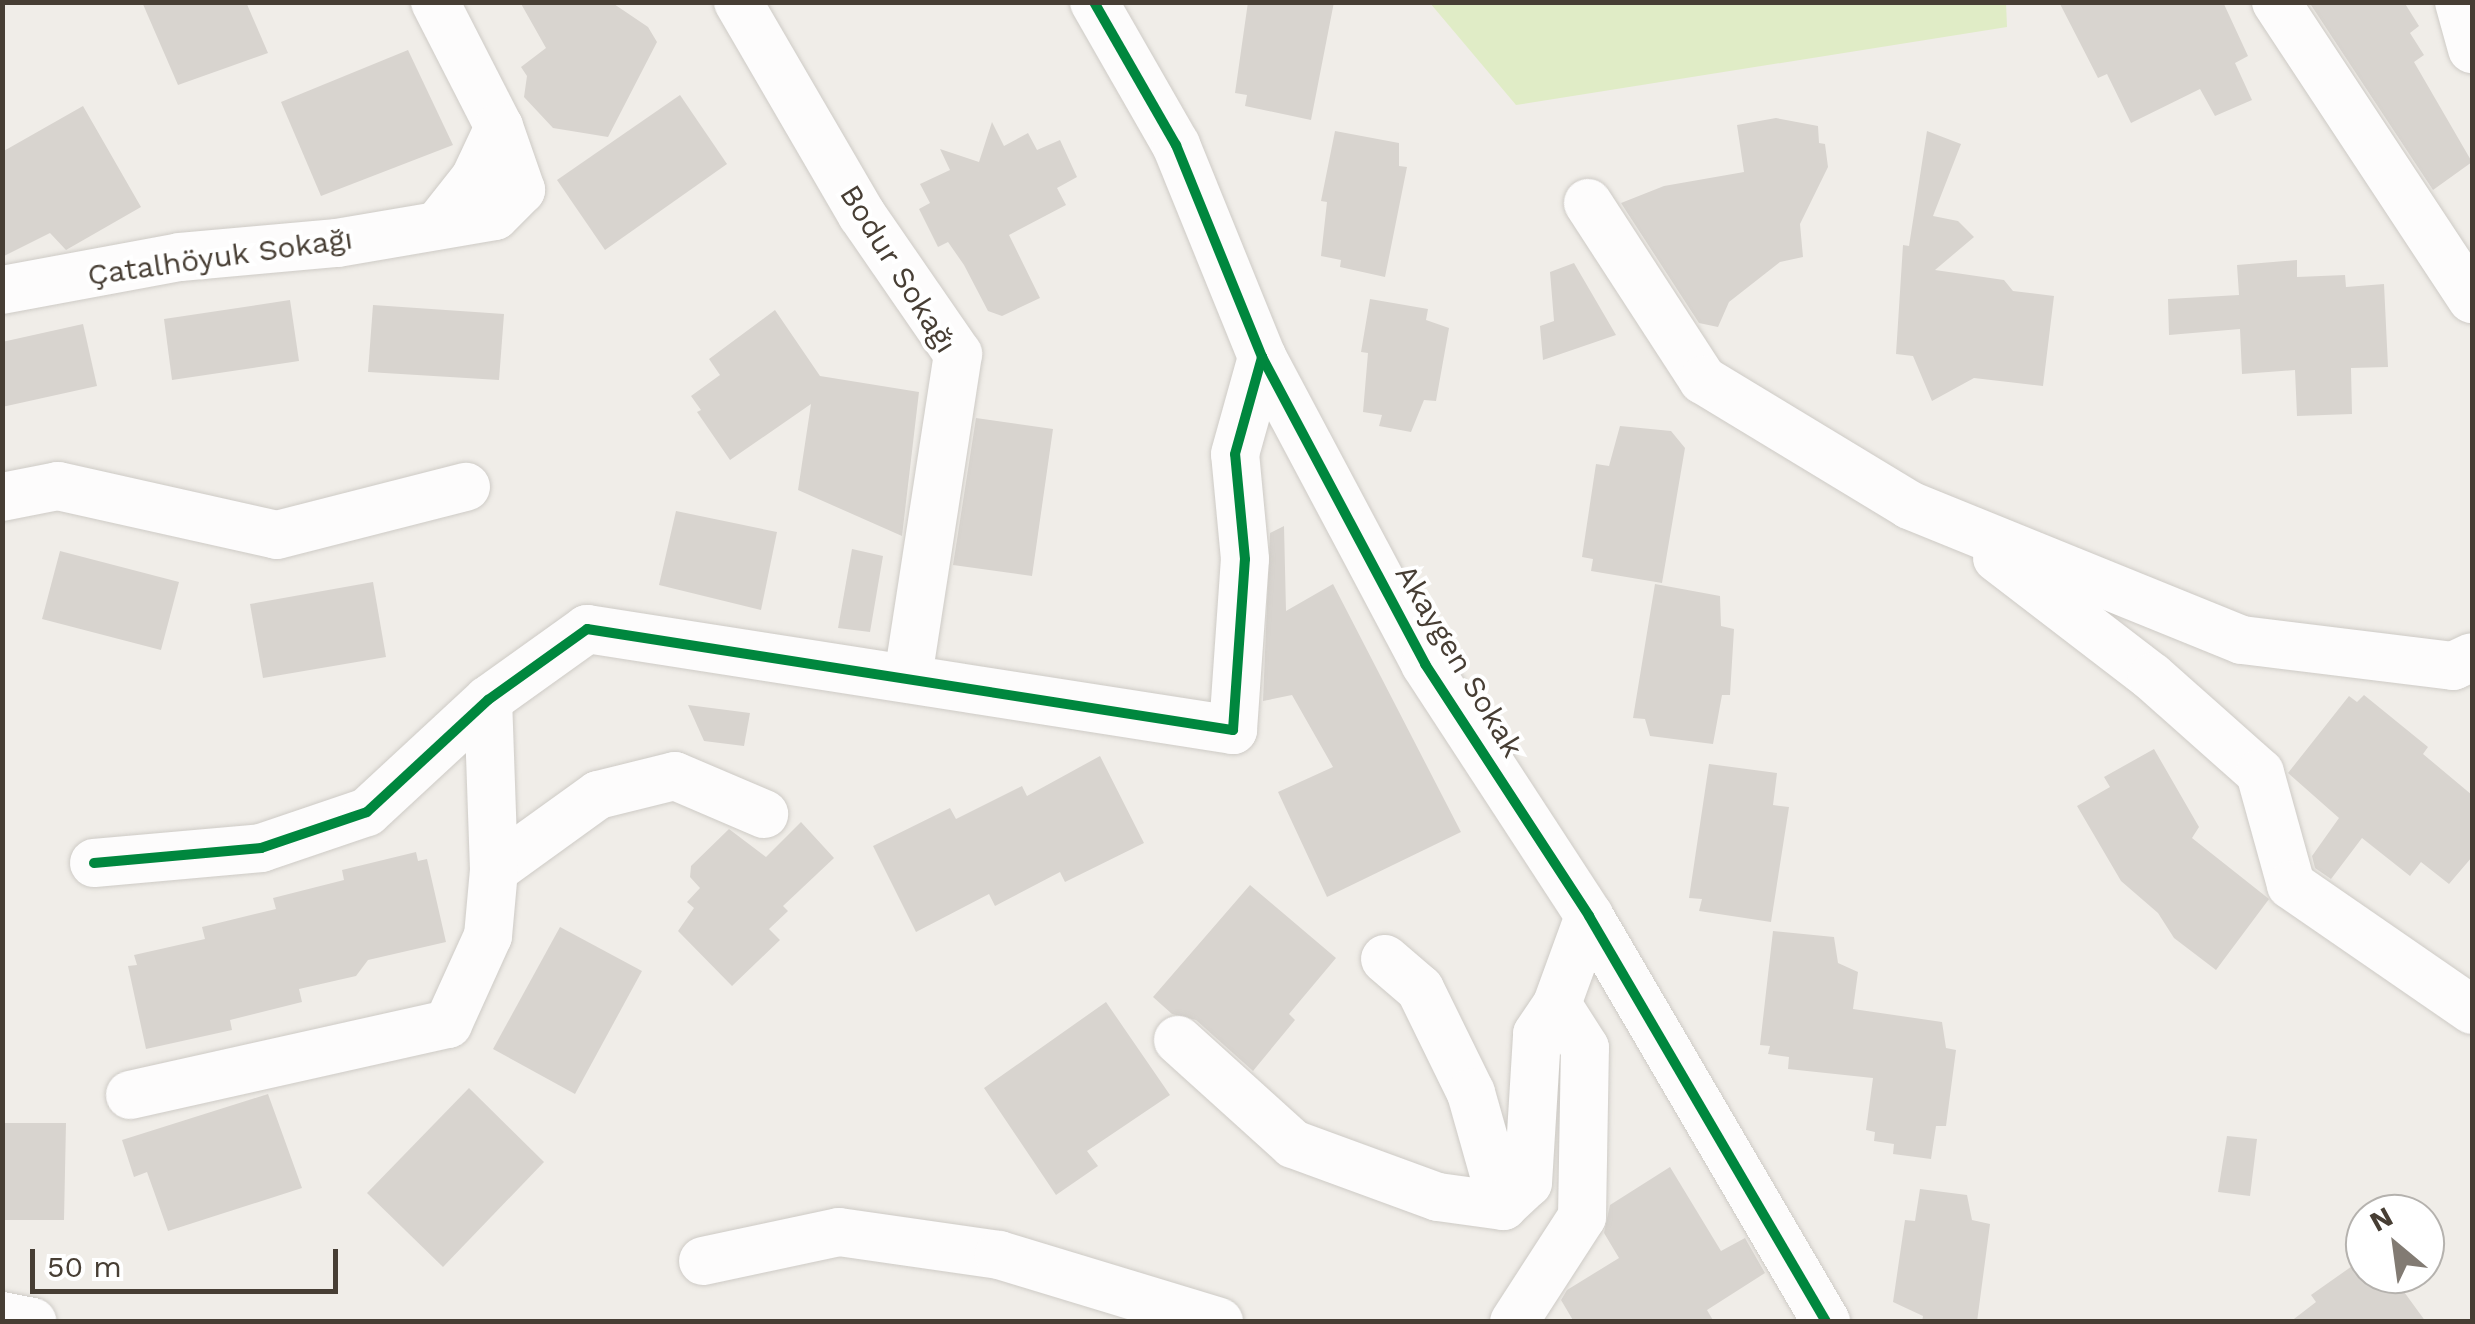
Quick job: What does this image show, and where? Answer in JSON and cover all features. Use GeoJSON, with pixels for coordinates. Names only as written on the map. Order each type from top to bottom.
{"type":"FeatureCollection","features":[{"type":"Feature","properties":{"kind":"street","name":"Çatalhöyuk Sokağı"},"geometry":{"type":"LineString","coordinates":[[2,290],[180,257],[337,243],[496,216],[521,190],[499,127],[435,2]]}},
{"type":"Feature","properties":{"kind":"street","name":"Bodur Sokağı"},"geometry":{"type":"LineString","coordinates":[[738,2],[862,214],[958,354],[908,678]]}},
{"type":"Feature","properties":{"kind":"street","name":"Akaygen Sokak"},"geometry":{"type":"LineString","coordinates":[[1094,2],[1176,144],[1262,357],[1426,664],[1589,916],[1826,1322]]}},
{"type":"Feature","properties":{"kind":"street"},"geometry":{"type":"LineString","coordinates":[[2276,2],[2472,299]]}},
{"type":"Feature","properties":{"kind":"street"},"geometry":{"type":"LineString","coordinates":[[2459,2],[2472,49]]}},
{"type":"Feature","properties":{"kind":"street"},"geometry":{"type":"LineString","coordinates":[[1588,203],[1702,380],[1909,505],[2242,640],[2453,666],[2472,656]]}},
{"type":"Feature","properties":{"kind":"street"},"geometry":{"type":"LineString","coordinates":[[94,863],[261,848],[366,812],[488,700],[587,629],[1233,730],[1245,559],[1235,454],[1262,357]]}},
{"type":"Feature","properties":{"kind":"street"},"geometry":{"type":"LineString","coordinates":[[2,497],[58,486],[277,535],[466,487]]}},
{"type":"Feature","properties":{"kind":"street"},"geometry":{"type":"LineString","coordinates":[[1950,522],[2152,677],[2260,773],[2291,885],[2472,1010]]}},
{"type":"Feature","properties":{"kind":"street"},"geometry":{"type":"LineString","coordinates":[[130,1095],[448,1024],[488,936],[494,870],[488,700]]}},
{"type":"Feature","properties":{"kind":"street"},"geometry":{"type":"LineString","coordinates":[[494,870],[598,795],[675,776],[764,814]]}},
{"type":"Feature","properties":{"kind":"street"},"geometry":{"type":"LineString","coordinates":[[1178,1040],[1293,1144],[1438,1197],[1502,1206],[1528,1183],[1538,1034],[1557,1004],[1589,916]]}},
{"type":"Feature","properties":{"kind":"street"},"geometry":{"type":"LineString","coordinates":[[1384,960],[1420,990],[1471,1093],[1502,1206]]}},
{"type":"Feature","properties":{"kind":"street"},"geometry":{"type":"LineString","coordinates":[[1514,1322],[1582,1216],[1585,1048],[1557,1004]]}},
{"type":"Feature","properties":{"kind":"street"},"geometry":{"type":"LineString","coordinates":[[703,1261],[839,1232],[1000,1255],[1219,1322]]}},
{"type":"Feature","properties":{"kind":"street"},"geometry":{"type":"LineString","coordinates":[[2,1316],[32,1322]]}},
{"type":"Feature","properties":{"kind":"green space"},"geometry":{"type":"Polygon","coordinates":[[[2006,2],[2007,27],[1516,105],[1430,3],[2006,2]]]}},
{"type":"Feature","properties":{"kind":"building"},"geometry":{"type":"Polygon","coordinates":[[[142,2],[246,2],[268,53],[178,85],[142,2]]]}},
{"type":"Feature","properties":{"kind":"building"},"geometry":{"type":"Polygon","coordinates":[[[520,2],[611,2],[648,27],[657,42],[608,137],[553,128],[524,97],[527,76],[521,67],[546,48],[520,2]]]}},
{"type":"Feature","properties":{"kind":"building"},"geometry":{"type":"Polygon","coordinates":[[[1248,2],[1334,2],[1311,120],[1245,106],[1247,95],[1235,93],[1248,2]]]}},
{"type":"Feature","properties":{"kind":"building"},"geometry":{"type":"Polygon","coordinates":[[[2059,2],[2223,2],[2248,56],[2235,63],[2252,100],[2215,116],[2200,89],[2131,123],[2107,74],[2098,78],[2059,2]]]}},
{"type":"Feature","properties":{"kind":"building"},"geometry":{"type":"Polygon","coordinates":[[[2309,2],[2404,2],[2419,26],[2410,33],[2424,55],[2414,62],[2472,162],[2433,190],[2309,2]]]}},
{"type":"Feature","properties":{"kind":"building"},"geometry":{"type":"Polygon","coordinates":[[[408,50],[453,145],[321,196],[281,102],[408,50]]]}},
{"type":"Feature","properties":{"kind":"building"},"geometry":{"type":"Polygon","coordinates":[[[680,95],[727,164],[605,250],[557,180],[680,95]]]}},
{"type":"Feature","properties":{"kind":"building"},"geometry":{"type":"Polygon","coordinates":[[[83,106],[141,207],[66,250],[50,233],[2,257],[2,152],[83,106]]]}},
{"type":"Feature","properties":{"kind":"building"},"geometry":{"type":"Polygon","coordinates":[[[1776,118],[1818,126],[1819,143],[1825,144],[1828,167],[1800,224],[1803,257],[1780,262],[1729,302],[1718,327],[1699,323],[1621,203],[1664,186],[1744,172],[1737,125],[1776,118]]]}},
{"type":"Feature","properties":{"kind":"building"},"geometry":{"type":"Polygon","coordinates":[[[992,122],[1004,146],[1028,133],[1037,150],[1060,140],[1077,177],[1057,188],[1066,205],[1009,235],[1040,298],[1002,316],[988,311],[948,242],[938,247],[919,209],[930,203],[920,184],[950,170],[940,149],[979,162],[992,122]]]}},
{"type":"Feature","properties":{"kind":"building"},"geometry":{"type":"Polygon","coordinates":[[[1335,131],[1399,143],[1399,166],[1407,167],[1385,277],[1340,267],[1341,260],[1321,256],[1327,202],[1321,201],[1335,131]]]}},
{"type":"Feature","properties":{"kind":"building"},"geometry":{"type":"Polygon","coordinates":[[[1927,131],[1961,144],[1933,216],[1958,221],[1974,237],[1935,270],[2004,280],[2013,291],[2054,296],[2043,386],[1974,378],[1932,401],[1913,356],[1896,354],[1903,245],[1909,246],[1927,131]]]}},
{"type":"Feature","properties":{"kind":"building"},"geometry":{"type":"Polygon","coordinates":[[[2297,260],[2297,277],[2345,275],[2346,287],[2384,284],[2388,367],[2351,368],[2352,414],[2297,416],[2295,370],[2242,374],[2240,329],[2169,335],[2168,299],[2239,295],[2237,265],[2297,260]]]}},
{"type":"Feature","properties":{"kind":"building"},"geometry":{"type":"Polygon","coordinates":[[[1574,263],[1616,335],[1543,360],[1540,326],[1554,321],[1550,272],[1574,263]]]}},
{"type":"Feature","properties":{"kind":"building"},"geometry":{"type":"Polygon","coordinates":[[[1370,299],[1428,309],[1426,320],[1449,328],[1436,401],[1424,400],[1411,432],[1379,426],[1382,415],[1363,412],[1368,353],[1361,352],[1370,299]]]}},
{"type":"Feature","properties":{"kind":"building"},"geometry":{"type":"Polygon","coordinates":[[[290,300],[299,361],[172,380],[164,319],[290,300]]]}},
{"type":"Feature","properties":{"kind":"building"},"geometry":{"type":"Polygon","coordinates":[[[373,305],[504,314],[499,380],[368,372],[373,305]]]}},
{"type":"Feature","properties":{"kind":"building"},"geometry":{"type":"Polygon","coordinates":[[[775,310],[820,376],[919,392],[902,536],[798,490],[811,404],[730,460],[697,412],[701,410],[691,396],[720,375],[709,359],[775,310]]]}},
{"type":"Feature","properties":{"kind":"building"},"geometry":{"type":"Polygon","coordinates":[[[83,324],[97,386],[2,407],[2,342],[83,324]]]}},
{"type":"Feature","properties":{"kind":"building"},"geometry":{"type":"Polygon","coordinates":[[[976,418],[1053,429],[1032,576],[953,565],[976,418]]]}},
{"type":"Feature","properties":{"kind":"building"},"geometry":{"type":"Polygon","coordinates":[[[1620,426],[1671,431],[1685,448],[1662,583],[1591,571],[1593,559],[1582,557],[1596,464],[1609,466],[1620,426]]]}},
{"type":"Feature","properties":{"kind":"building"},"geometry":{"type":"Polygon","coordinates":[[[676,511],[777,532],[761,610],[659,585],[676,511]]]}},
{"type":"Feature","properties":{"kind":"building"},"geometry":{"type":"Polygon","coordinates":[[[1284,526],[1286,611],[1333,584],[1461,832],[1327,897],[1278,792],[1333,767],[1292,695],[1263,701],[1270,533],[1284,526]]]}},
{"type":"Feature","properties":{"kind":"building"},"geometry":{"type":"Polygon","coordinates":[[[852,549],[883,556],[870,632],[838,628],[852,549]]]}},
{"type":"Feature","properties":{"kind":"building"},"geometry":{"type":"Polygon","coordinates":[[[60,551],[179,582],[161,650],[42,619],[60,551]]]}},
{"type":"Feature","properties":{"kind":"building"},"geometry":{"type":"Polygon","coordinates":[[[373,582],[386,657],[263,678],[250,604],[373,582]]]}},
{"type":"Feature","properties":{"kind":"building"},"geometry":{"type":"Polygon","coordinates":[[[1655,584],[1720,596],[1721,626],[1734,629],[1730,695],[1722,695],[1713,744],[1650,736],[1645,719],[1633,718],[1655,584]]]}},
{"type":"Feature","properties":{"kind":"building"},"geometry":{"type":"Polygon","coordinates":[[[2364,695],[2428,747],[2423,754],[2472,795],[2472,857],[2449,884],[2421,862],[2410,876],[2362,838],[2331,879],[2315,868],[2312,856],[2339,818],[2288,773],[2349,696],[2357,702],[2364,695]]]}},
{"type":"Feature","properties":{"kind":"building"},"geometry":{"type":"Polygon","coordinates":[[[688,705],[750,713],[744,746],[704,741],[688,705]]]}},
{"type":"Feature","properties":{"kind":"building"},"geometry":{"type":"Polygon","coordinates":[[[2154,749],[2199,827],[2192,838],[2269,899],[2216,970],[2174,938],[2158,913],[2121,881],[2077,806],[2110,787],[2104,777],[2154,749]]]}},
{"type":"Feature","properties":{"kind":"building"},"geometry":{"type":"Polygon","coordinates":[[[1100,756],[1144,843],[1065,882],[1060,872],[995,906],[989,894],[916,932],[873,846],[950,808],[956,819],[1022,786],[1027,796],[1100,756]]]}},
{"type":"Feature","properties":{"kind":"building"},"geometry":{"type":"Polygon","coordinates":[[[1709,764],[1777,773],[1773,805],[1789,807],[1771,922],[1699,911],[1702,899],[1689,898],[1709,764]]]}},
{"type":"Feature","properties":{"kind":"building"},"geometry":{"type":"Polygon","coordinates":[[[801,822],[834,858],[783,906],[788,911],[769,929],[780,940],[732,986],[678,931],[694,908],[687,902],[700,888],[690,877],[691,866],[729,829],[766,857],[801,822]]]}},
{"type":"Feature","properties":{"kind":"building"},"geometry":{"type":"Polygon","coordinates":[[[416,852],[418,861],[427,859],[446,942],[368,960],[356,976],[299,989],[302,1002],[230,1020],[232,1030],[146,1049],[128,966],[137,965],[134,955],[205,939],[202,927],[276,909],[273,898],[344,880],[342,870],[416,852]]]}},
{"type":"Feature","properties":{"kind":"building"},"geometry":{"type":"Polygon","coordinates":[[[1250,885],[1336,958],[1289,1014],[1295,1020],[1253,1071],[1196,1020],[1172,1014],[1153,997],[1250,885]]]}},
{"type":"Feature","properties":{"kind":"building"},"geometry":{"type":"Polygon","coordinates":[[[560,927],[642,971],[575,1094],[493,1049],[560,927]]]}},
{"type":"Feature","properties":{"kind":"building"},"geometry":{"type":"Polygon","coordinates":[[[1773,931],[1834,937],[1838,963],[1858,972],[1853,1009],[1942,1022],[1946,1048],[1956,1050],[1946,1126],[1936,1126],[1931,1159],[1893,1154],[1894,1144],[1874,1141],[1875,1132],[1866,1130],[1873,1078],[1788,1069],[1789,1057],[1768,1054],[1770,1046],[1760,1045],[1773,931]]]}},
{"type":"Feature","properties":{"kind":"building"},"geometry":{"type":"Polygon","coordinates":[[[1106,1002],[1170,1095],[1087,1151],[1098,1166],[1056,1195],[984,1088],[1106,1002]]]}},
{"type":"Feature","properties":{"kind":"building"},"geometry":{"type":"Polygon","coordinates":[[[469,1088],[544,1162],[443,1267],[367,1193],[469,1088]]]}},
{"type":"Feature","properties":{"kind":"building"},"geometry":{"type":"Polygon","coordinates":[[[268,1094],[302,1188],[168,1231],[147,1172],[134,1177],[122,1140],[268,1094]]]}},
{"type":"Feature","properties":{"kind":"building"},"geometry":{"type":"Polygon","coordinates":[[[2,1123],[66,1123],[64,1220],[2,1220],[2,1123]]]}},
{"type":"Feature","properties":{"kind":"building"},"geometry":{"type":"Polygon","coordinates":[[[2227,1136],[2257,1139],[2250,1196],[2218,1192],[2227,1136]]]}},
{"type":"Feature","properties":{"kind":"building"},"geometry":{"type":"Polygon","coordinates":[[[1670,1167],[1721,1251],[1745,1238],[1765,1273],[1707,1310],[1714,1322],[1574,1322],[1561,1300],[1567,1290],[1619,1258],[1604,1233],[1610,1205],[1670,1167]]]}},
{"type":"Feature","properties":{"kind":"building"},"geometry":{"type":"Polygon","coordinates":[[[1920,1189],[1967,1195],[1972,1220],[1990,1224],[1977,1322],[1922,1322],[1923,1316],[1893,1302],[1905,1220],[1915,1221],[1920,1189]]]}},
{"type":"Feature","properties":{"kind":"building"},"geometry":{"type":"Polygon","coordinates":[[[2345,1271],[2345,1294],[2406,1294],[2426,1322],[2290,1322],[2316,1302],[2311,1295],[2345,1271]]]}},
{"type":"Feature","properties":{"kind":"cycle path"},"geometry":{"type":"LineString","coordinates":[[1094,2],[1176,145],[1262,357],[1425,664],[1589,916],[1826,1322]]}},
{"type":"Feature","properties":{"kind":"cycle path"},"geometry":{"type":"LineString","coordinates":[[94,863],[261,848],[367,812],[488,700],[587,629],[1233,730],[1245,559],[1235,454],[1262,357]]}}]}
